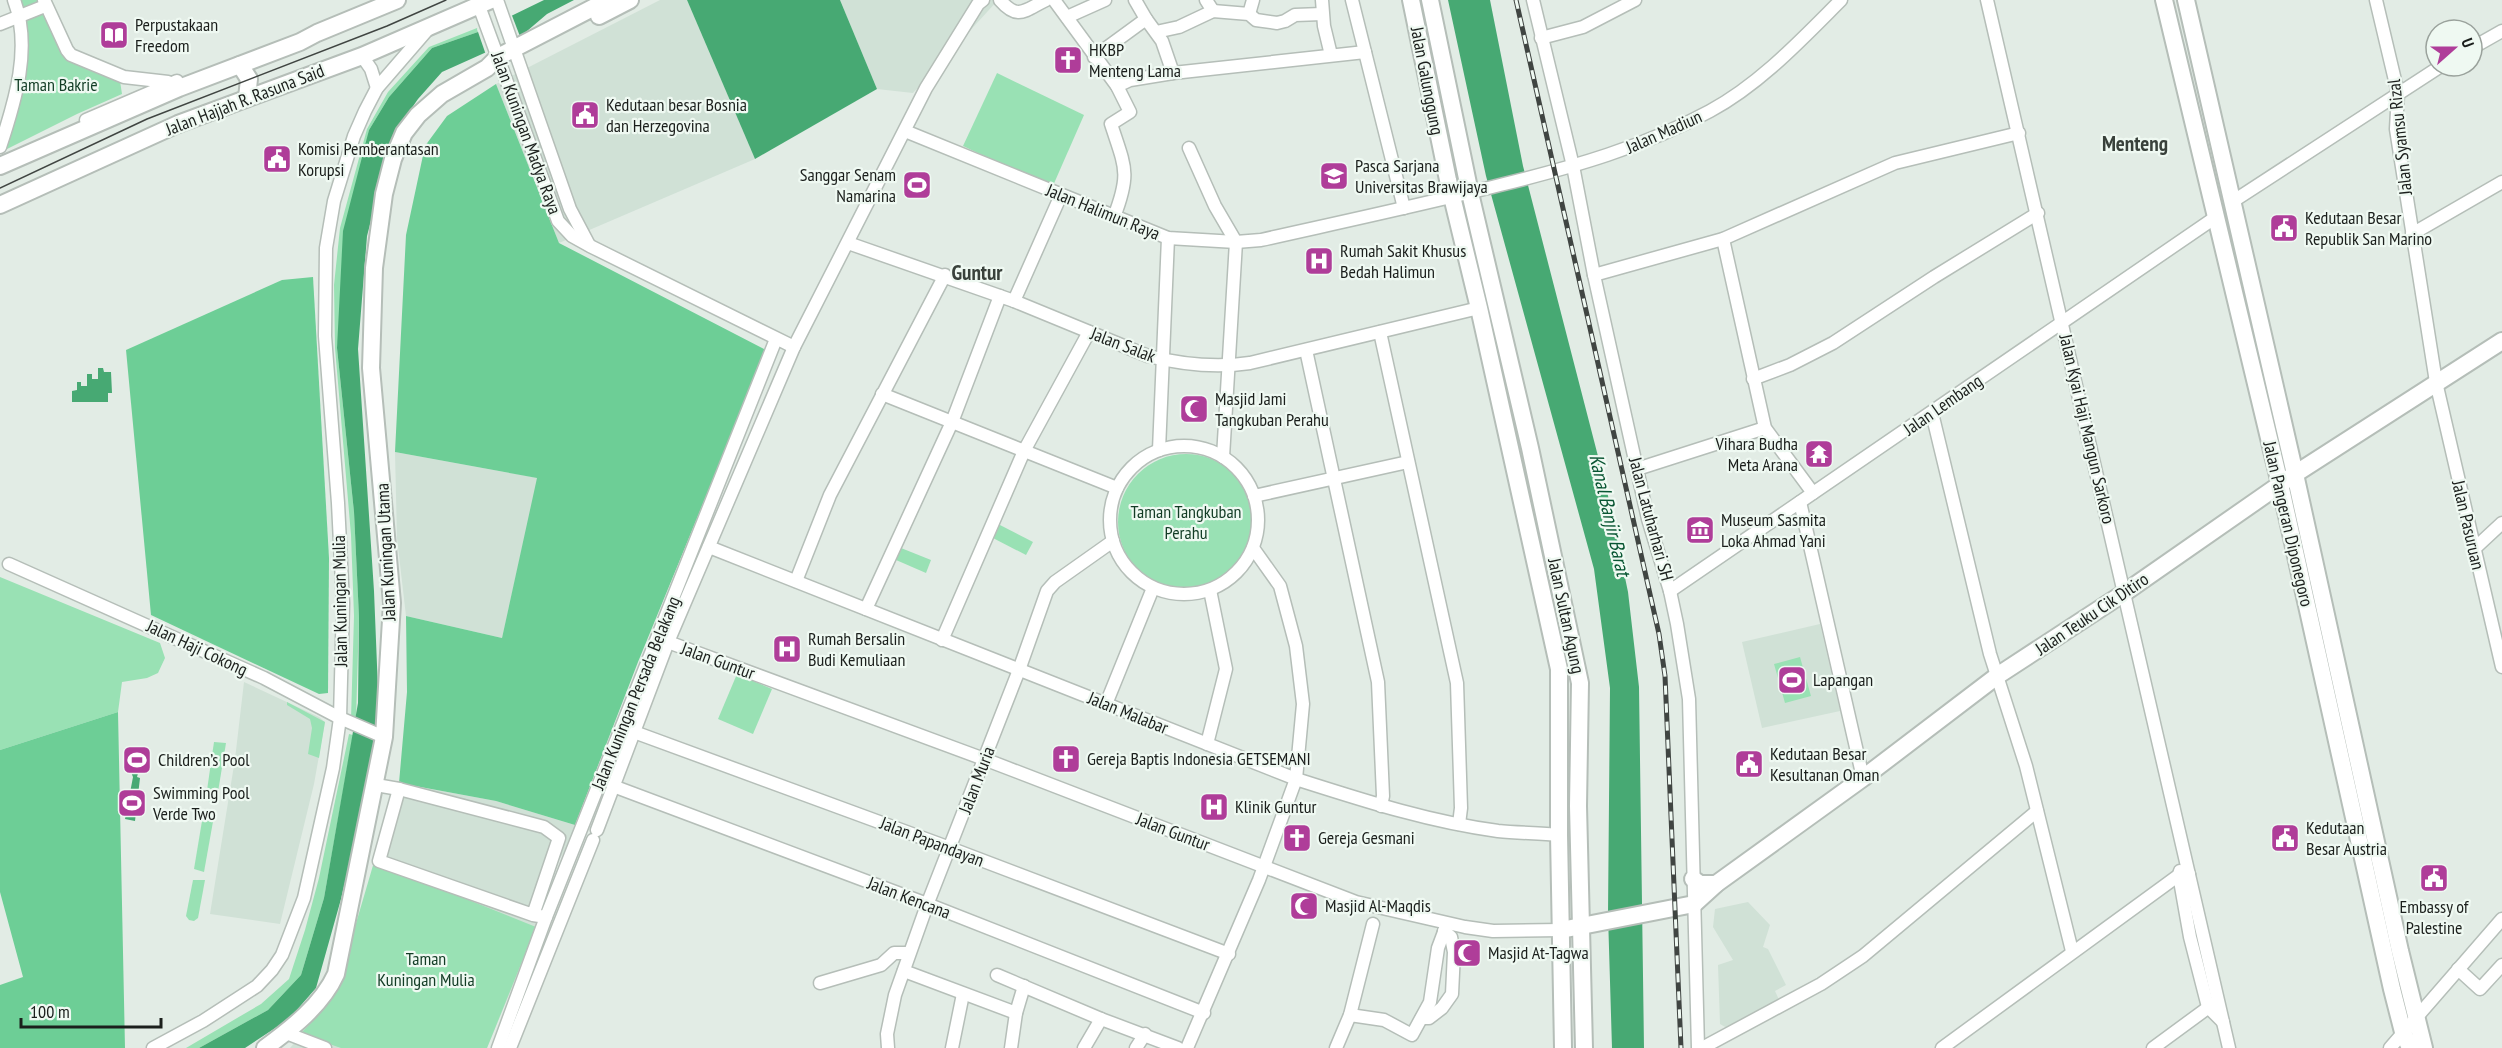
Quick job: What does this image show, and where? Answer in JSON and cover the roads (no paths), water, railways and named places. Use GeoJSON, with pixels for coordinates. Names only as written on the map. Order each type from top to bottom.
{"type":"FeatureCollection","features":[{"type":"Feature","properties":{"kind":"main road","name":"Jalan Hajjah R. Rasuna Said"},"geometry":{"type":"LineString","coordinates":[[0,166],[141,104],[300,42],[397,0]]}},
{"type":"Feature","properties":{"kind":"main road","name":"Jalan Kuningan Utama"},"geometry":{"type":"LineString","coordinates":[[265,1048],[286,1033],[321,999],[336,974],[376,785],[392,603],[386,509],[371,368],[372,318],[378,229],[393,159],[404,133],[418,115],[442,94],[515,50],[608,0]]}},
{"type":"Feature","properties":{"kind":"main road","name":"Jalan Kuningan Utama"},"geometry":{"type":"LineString","coordinates":[[515,50],[630,0]]}},
{"type":"Feature","properties":{"kind":"main road","name":"Jalan Galunggung"},"geometry":{"type":"LineString","coordinates":[[1411,0],[1451,197]]}},
{"type":"Feature","properties":{"kind":"main road","name":"Jalan Galunggung"},"geometry":{"type":"LineString","coordinates":[[1431,0],[1473,192]]}},
{"type":"Feature","properties":{"kind":"main road","name":"Jalan Pangeran Diponegoro"},"geometry":{"type":"LineString","coordinates":[[2163,0],[2280,484],[2424,1048]]}},
{"type":"Feature","properties":{"kind":"main road","name":"Jalan Pangeran Diponegoro"},"geometry":{"type":"LineString","coordinates":[[2186,0],[2295,474],[2403,1032],[2410,1048]]}},
{"type":"Feature","properties":{"kind":"main road","name":"Jalan Hajjah R. Rasuna Said"},"geometry":{"type":"LineString","coordinates":[[0,205],[157,133],[362,56],[485,3]]}},
{"type":"Feature","properties":{"kind":"main road"},"geometry":{"type":"LineString","coordinates":[[245,63],[260,83],[269,90]]}},
{"type":"Feature","properties":{"kind":"main road"},"geometry":{"type":"LineString","coordinates":[[245,63],[249,79],[247,98]]}},
{"type":"Feature","properties":{"kind":"main road","name":"Jalan Sultan Agung"},"geometry":{"type":"LineString","coordinates":[[1473,192],[1492,331],[1559,669],[1563,1048]]}},
{"type":"Feature","properties":{"kind":"main road","name":"Jalan Sultan Agung"},"geometry":{"type":"LineString","coordinates":[[1451,197],[1479,308],[1492,331],[1530,448],[1577,665],[1581,700],[1578,806],[1589,924],[1584,1048]]}},
{"type":"Feature","properties":{"kind":"main road","name":"Jalan Teuku Cik Ditiro"},"geometry":{"type":"LineString","coordinates":[[1694,904],[1716,884],[1863,778],[1998,676],[2124,593],[2295,474],[2502,341]]}},
{"type":"Feature","properties":{"kind":"main road"},"geometry":{"type":"LineString","coordinates":[[1560,805],[1578,806]]}},
{"type":"Feature","properties":{"kind":"main road"},"geometry":{"type":"LineString","coordinates":[[1694,879],[1700,884],[1716,884]]}},
{"type":"Feature","properties":{"kind":"main road","name":"Jalan Guntur"},"geometry":{"type":"LineString","coordinates":[[1561,930],[1694,904]]}},
{"type":"Feature","properties":{"kind":"street"},"geometry":{"type":"LineString","coordinates":[[0,147],[16,99],[21,51],[20,15],[14,0]]}},
{"type":"Feature","properties":{"kind":"street","name":"Jalan Kuningan Madya Raya"},"geometry":{"type":"LineString","coordinates":[[497,0],[570,209],[590,246]]}},
{"type":"Feature","properties":{"kind":"street"},"geometry":{"type":"LineString","coordinates":[[510,1048],[595,835],[668,642],[794,347],[926,88],[978,4],[983,0]]}},
{"type":"Feature","properties":{"kind":"street"},"geometry":{"type":"LineString","coordinates":[[1000,0],[1012,12],[1023,11],[1046,0]]}},
{"type":"Feature","properties":{"kind":"street"},"geometry":{"type":"LineString","coordinates":[[1054,0],[1117,86],[1130,112],[1110,124],[1125,175],[1123,192],[1114,217]]}},
{"type":"Feature","properties":{"kind":"street"},"geometry":{"type":"LineString","coordinates":[[1067,17],[1105,0]]}},
{"type":"Feature","properties":{"kind":"street"},"geometry":{"type":"LineString","coordinates":[[1135,0],[1162,42],[1173,73]]}},
{"type":"Feature","properties":{"kind":"street"},"geometry":{"type":"LineString","coordinates":[[1206,0],[1213,11]]}},
{"type":"Feature","properties":{"kind":"street"},"geometry":{"type":"LineString","coordinates":[[1249,14],[1253,0]]}},
{"type":"Feature","properties":{"kind":"street"},"geometry":{"type":"LineString","coordinates":[[1322,0],[1322,14],[1331,55]]}},
{"type":"Feature","properties":{"kind":"street"},"geometry":{"type":"LineString","coordinates":[[1352,0],[1404,208]]}},
{"type":"Feature","properties":{"kind":"street","name":"Jalan Latuharhari SH"},"geometry":{"type":"LineString","coordinates":[[1533,0],[1573,166],[1594,275],[1648,519],[1670,591],[1689,699],[1700,1048]]}},
{"type":"Feature","properties":{"kind":"street"},"geometry":{"type":"LineString","coordinates":[[1541,38],[1583,27],[1635,0]]}},
{"type":"Feature","properties":{"kind":"street","name":"Jalan Madiun"},"geometry":{"type":"LineString","coordinates":[[1451,197],[1573,166],[1641,144],[1711,111],[1762,75],[1841,0]]}},
{"type":"Feature","properties":{"kind":"street","name":"Jalan Kyai Haji Mangun Sarkoro"},"geometry":{"type":"LineString","coordinates":[[1988,0],[2185,859],[2184,875],[2190,937],[2214,1004]]}},
{"type":"Feature","properties":{"kind":"street","name":"Jalan Syamsu Rizal"},"geometry":{"type":"LineString","coordinates":[[2376,0],[2398,93],[2396,129],[2436,382]]}},
{"type":"Feature","properties":{"kind":"street"},"geometry":{"type":"LineString","coordinates":[[0,24],[44,3],[71,55],[124,77],[174,82]]}},
{"type":"Feature","properties":{"kind":"street","name":"Jalan Kuningan Madya Raya"},"geometry":{"type":"LineString","coordinates":[[485,3],[486,24],[496,61],[558,221],[572,236],[590,246],[794,347]]}},
{"type":"Feature","properties":{"kind":"street"},"geometry":{"type":"LineString","coordinates":[[1156,32],[1179,27],[1213,11],[1249,14],[1256,20],[1276,23],[1295,15],[1322,14]]}},
{"type":"Feature","properties":{"kind":"street"},"geometry":{"type":"LineString","coordinates":[[1094,57],[1146,19]]}},
{"type":"Feature","properties":{"kind":"street","name":"Jalan Kuningan Mulia"},"geometry":{"type":"LineString","coordinates":[[153,1048],[203,1021],[257,986],[272,970],[282,955],[296,921],[312,866],[346,720],[338,502],[325,336],[326,248],[334,201],[354,136],[377,88],[428,28]]}},
{"type":"Feature","properties":{"kind":"street"},"geometry":{"type":"LineString","coordinates":[[2484,41],[2502,31]]}},
{"type":"Feature","properties":{"kind":"street","name":"Jalan Hajjah R. Rasuna Said"},"geometry":{"type":"LineString","coordinates":[[25,155],[62,131],[174,82],[297,36],[317,33]]}},
{"type":"Feature","properties":{"kind":"street"},"geometry":{"type":"LineString","coordinates":[[1117,86],[1130,81],[1173,73],[1365,52]]}},
{"type":"Feature","properties":{"kind":"street"},"geometry":{"type":"LineString","coordinates":[[362,56],[371,69],[377,88]]}},
{"type":"Feature","properties":{"kind":"street"},"geometry":{"type":"LineString","coordinates":[[2232,202],[2424,77]]}},
{"type":"Feature","properties":{"kind":"street","name":"Jalan Halimun Raya"},"geometry":{"type":"LineString","coordinates":[[905,131],[1168,238],[1236,242],[1261,240],[1451,197]]}},
{"type":"Feature","properties":{"kind":"street"},"geometry":{"type":"LineString","coordinates":[[1594,275],[1723,239],[1895,163],[2019,133]]}},
{"type":"Feature","properties":{"kind":"street"},"geometry":{"type":"LineString","coordinates":[[1189,147],[1215,206],[1236,242],[1223,457]]}},
{"type":"Feature","properties":{"kind":"street"},"geometry":{"type":"LineString","coordinates":[[2412,234],[2502,182]]}},
{"type":"Feature","properties":{"kind":"street"},"geometry":{"type":"LineString","coordinates":[[1014,301],[1060,195]]}},
{"type":"Feature","properties":{"kind":"street"},"geometry":{"type":"LineString","coordinates":[[1753,379],[1790,365],[1833,343],[2038,213]]}},
{"type":"Feature","properties":{"kind":"street","name":"Jalan Lembang"},"geometry":{"type":"LineString","coordinates":[[1670,591],[2216,218]]}},
{"type":"Feature","properties":{"kind":"street"},"geometry":{"type":"LineString","coordinates":[[1159,450],[1168,238]]}},
{"type":"Feature","properties":{"kind":"street"},"geometry":{"type":"LineString","coordinates":[[1723,239],[1765,428],[1813,493]]}},
{"type":"Feature","properties":{"kind":"street","name":"Jalan Salak"},"geometry":{"type":"LineString","coordinates":[[848,243],[1014,301],[1148,356],[1163,360],[1228,366],[1306,350],[1479,308]]}},
{"type":"Feature","properties":{"kind":"street"},"geometry":{"type":"LineString","coordinates":[[798,577],[830,495],[945,276]]}},
{"type":"Feature","properties":{"kind":"street"},"geometry":{"type":"LineString","coordinates":[[866,609],[952,422],[1000,296]]}},
{"type":"Feature","properties":{"kind":"street"},"geometry":{"type":"LineString","coordinates":[[942,640],[1024,451],[1089,332]]}},
{"type":"Feature","properties":{"kind":"street"},"geometry":{"type":"LineString","coordinates":[[1380,332],[1457,683],[1461,808],[1459,824]]}},
{"type":"Feature","properties":{"kind":"street","name":"Jalan Kuningan Persada Belakang"},"geometry":{"type":"LineString","coordinates":[[498,1048],[546,917],[776,339]]}},
{"type":"Feature","properties":{"kind":"street"},"geometry":{"type":"LineString","coordinates":[[1306,350],[1378,682],[1383,796],[1381,806]]}},
{"type":"Feature","properties":{"kind":"street","name":"Jalan Pasuruan"},"geometry":{"type":"LineString","coordinates":[[2436,382],[2474,549],[2497,628],[2502,667]]}},
{"type":"Feature","properties":{"kind":"street"},"geometry":{"type":"LineString","coordinates":[[882,394],[1117,488]]}},
{"type":"Feature","properties":{"kind":"street"},"geometry":{"type":"LineString","coordinates":[[1932,413],[1998,676],[2026,766],[2072,951]]}},
{"type":"Feature","properties":{"kind":"street"},"geometry":{"type":"LineString","coordinates":[[1637,469],[1765,428]]}},
{"type":"Feature","properties":{"kind":"street"},"geometry":{"type":"LineString","coordinates":[[1192,446],[1223,457],[1242,474],[1254,496],[1258,522],[1253,548],[1240,569],[1222,585],[1210,590],[1180,595],[1153,588],[1138,579],[1127,568],[1113,541],[1110,510],[1117,488],[1136,463],[1159,450],[1192,446]]}},
{"type":"Feature","properties":{"kind":"street"},"geometry":{"type":"LineString","coordinates":[[1254,496],[1408,462]]}},
{"type":"Feature","properties":{"kind":"street"},"geometry":{"type":"LineString","coordinates":[[1800,502],[1863,778]]}},
{"type":"Feature","properties":{"kind":"street"},"geometry":{"type":"LineString","coordinates":[[2474,549],[2502,523]]}},
{"type":"Feature","properties":{"kind":"street","name":"Jalan Muria"},"geometry":{"type":"LineString","coordinates":[[888,1048],[887,1034],[895,995],[909,953],[1050,586],[1113,541]]}},
{"type":"Feature","properties":{"kind":"street","name":"Jalan Malabar"},"geometry":{"type":"LineString","coordinates":[[709,547],[798,577],[866,609],[942,640],[1296,779],[1381,806],[1459,824],[1498,831],[1559,835]]}},
{"type":"Feature","properties":{"kind":"street"},"geometry":{"type":"LineString","coordinates":[[997,975],[1101,1019],[1187,1047],[1204,1013],[1228,954],[1296,779],[1303,704],[1296,646],[1280,586],[1253,548]]}},
{"type":"Feature","properties":{"kind":"street","name":"Jalan Haji Cokong"},"geometry":{"type":"LineString","coordinates":[[9,564],[264,678],[381,736]]}},
{"type":"Feature","properties":{"kind":"street"},"geometry":{"type":"LineString","coordinates":[[1106,704],[1153,588]]}},
{"type":"Feature","properties":{"kind":"street"},"geometry":{"type":"LineString","coordinates":[[1207,744],[1226,669],[1210,590]]}},
{"type":"Feature","properties":{"kind":"street","name":"Jalan Guntur"},"geometry":{"type":"LineString","coordinates":[[668,642],[984,759],[1356,902],[1445,927],[1561,930]]}},
{"type":"Feature","properties":{"kind":"street","name":"Jalan Papandayan"},"geometry":{"type":"LineString","coordinates":[[634,732],[950,848],[1228,954]]}},
{"type":"Feature","properties":{"kind":"street"},"geometry":{"type":"LineString","coordinates":[[376,785],[399,789],[544,828],[574,848]]}},
{"type":"Feature","properties":{"kind":"street","name":"Jalan Kencana"},"geometry":{"type":"LineString","coordinates":[[614,786],[927,904],[1204,1013]]}},
{"type":"Feature","properties":{"kind":"street"},"geometry":{"type":"LineString","coordinates":[[379,861],[399,789]]}},
{"type":"Feature","properties":{"kind":"street"},"geometry":{"type":"LineString","coordinates":[[1700,1048],[1821,984],[1863,956],[2037,811]]}},
{"type":"Feature","properties":{"kind":"street"},"geometry":{"type":"LineString","coordinates":[[533,915],[558,838]]}},
{"type":"Feature","properties":{"kind":"street"},"geometry":{"type":"LineString","coordinates":[[361,855],[533,915],[546,917]]}},
{"type":"Feature","properties":{"kind":"street"},"geometry":{"type":"LineString","coordinates":[[551,860],[566,866]]}},
{"type":"Feature","properties":{"kind":"street"},"geometry":{"type":"LineString","coordinates":[[1942,1048],[2072,951],[2184,875],[2203,934],[2214,1004],[2223,1022],[2229,1048]]}},
{"type":"Feature","properties":{"kind":"street"},"geometry":{"type":"LineString","coordinates":[[1336,1048],[1350,1015],[1373,924]]}},
{"type":"Feature","properties":{"kind":"street"},"geometry":{"type":"LineString","coordinates":[[1422,1018],[1429,1018],[1450,999],[1452,994],[1454,952],[1451,937],[1445,927]]}},
{"type":"Feature","properties":{"kind":"street"},"geometry":{"type":"LineString","coordinates":[[1350,1015],[1384,1020],[1412,1035],[1430,1002],[1438,948],[1445,927]]}},
{"type":"Feature","properties":{"kind":"street"},"geometry":{"type":"LineString","coordinates":[[2390,1048],[2458,969],[2500,927]]}},
{"type":"Feature","properties":{"kind":"street"},"geometry":{"type":"LineString","coordinates":[[2190,937],[2203,934]]}},
{"type":"Feature","properties":{"kind":"street"},"geometry":{"type":"LineString","coordinates":[[820,984],[881,965],[894,953],[909,953]]}},
{"type":"Feature","properties":{"kind":"street"},"geometry":{"type":"LineString","coordinates":[[2458,969],[2480,989],[2502,965]]}},
{"type":"Feature","properties":{"kind":"street"},"geometry":{"type":"LineString","coordinates":[[904,971],[1016,1013]]}},
{"type":"Feature","properties":{"kind":"street"},"geometry":{"type":"LineString","coordinates":[[1011,1048],[1016,1013],[1024,986]]}},
{"type":"Feature","properties":{"kind":"street"},"geometry":{"type":"LineString","coordinates":[[951,1048],[963,993]]}},
{"type":"Feature","properties":{"kind":"street"},"geometry":{"type":"LineString","coordinates":[[2153,1048],[2214,1004]]}},
{"type":"Feature","properties":{"kind":"street"},"geometry":{"type":"LineString","coordinates":[[1084,1048],[1101,1019]]}},
{"type":"Feature","properties":{"kind":"street"},"geometry":{"type":"LineString","coordinates":[[286,1033],[325,1048]]}},
{"type":"Feature","properties":{"kind":"street"},"geometry":{"type":"LineString","coordinates":[[1136,1048],[1145,1034]]}},
{"type":"Feature","properties":{"kind":"water"},"geometry":{"type":"Polygon","coordinates":[[[544,0],[574,0],[547,14],[520,37],[442,72],[418,99],[393,135],[367,236],[358,349],[374,591],[379,715],[361,815],[316,988],[289,1019],[245,1048],[199,1048],[268,1010],[301,975],[324,898],[358,703],[359,617],[354,512],[337,348],[343,231],[369,130],[389,97],[432,48],[478,32],[544,0]]]}},
{"type":"Feature","properties":{"kind":"water"},"geometry":{"type":"Polygon","coordinates":[[[687,0],[840,0],[877,89],[755,159],[687,0]]]}},
{"type":"Feature","properties":{"kind":"water","name":"Kanal Banjir Barat"},"geometry":{"type":"Polygon","coordinates":[[[1448,0],[1490,0],[1523,166],[1607,491],[1628,592],[1639,687],[1644,1048],[1612,1048],[1608,915],[1610,688],[1594,569],[1486,176],[1448,0]]]}},
{"type":"Feature","properties":{"kind":"water"},"geometry":{"type":"Polygon","coordinates":[[[98,368],[103,368],[104,372],[111,372],[112,393],[108,393],[108,402],[72,402],[72,391],[77,390],[77,382],[81,382],[81,386],[87,386],[87,374],[92,374],[92,379],[98,379],[98,368]]]}},
{"type":"Feature","properties":{"kind":"water","name":"Swimming Pool Verde Two"},"geometry":{"type":"Polygon","coordinates":[[[145,747],[137,777],[140,778],[135,821],[125,819],[133,777],[131,772],[126,773],[126,766],[132,764],[133,756],[141,753],[145,747]]]}},
{"type":"Feature","properties":{"kind":"tram line"},"geometry":{"type":"LineString","coordinates":[[0,188],[147,119],[387,26],[446,0]]}},
{"type":"Feature","properties":{"kind":"railway"},"geometry":{"type":"LineString","coordinates":[[1516,0],[1659,634],[1665,676],[1681,1048]]}},
{"type":"Feature","properties":{"kind":"place","name":"Perpustakaan Freedom"},"geometry":{"type":"Point","coordinates":[114,35]}},
{"type":"Feature","properties":{"kind":"place","name":"HKBP Menteng Lama"},"geometry":{"type":"Point","coordinates":[1068,60]}},
{"type":"Feature","properties":{"kind":"place","name":"Kedutaan besar Bosnia dan Herzegovina"},"geometry":{"type":"Point","coordinates":[585,115]}},
{"type":"Feature","properties":{"kind":"place","name":"Komisi Pemberantasan Korupsi"},"geometry":{"type":"Point","coordinates":[277,159]}},
{"type":"Feature","properties":{"kind":"place","name":"Pasca Sarjana Universitas Brawijaya"},"geometry":{"type":"Point","coordinates":[1334,176]}},
{"type":"Feature","properties":{"kind":"place","name":"Sanggar Senam Namarina"},"geometry":{"type":"Point","coordinates":[917,185]}},
{"type":"Feature","properties":{"kind":"place","name":"Kedutaan Besar Republik San Marino"},"geometry":{"type":"Point","coordinates":[2284,228]}},
{"type":"Feature","properties":{"kind":"place","name":"Rumah Sakit Khusus Bedah Halimun"},"geometry":{"type":"Point","coordinates":[1319,261]}},
{"type":"Feature","properties":{"kind":"place","name":"Masjid Jami Tangkuban Perahu"},"geometry":{"type":"Point","coordinates":[1194,409]}},
{"type":"Feature","properties":{"kind":"place","name":"Vihara Budha Meta Arana"},"geometry":{"type":"Point","coordinates":[1819,454]}},
{"type":"Feature","properties":{"kind":"place","name":"Museum Sasmita Loka Ahmad Yani"},"geometry":{"type":"Point","coordinates":[1700,530]}},
{"type":"Feature","properties":{"kind":"place","name":"Rumah Bersalin Budi Kemuliaan"},"geometry":{"type":"Point","coordinates":[787,649]}},
{"type":"Feature","properties":{"kind":"place","name":"Lapangan"},"geometry":{"type":"Point","coordinates":[1792,680]}},
{"type":"Feature","properties":{"kind":"place","name":"Gereja Baptis Indonesia GETSEMANI"},"geometry":{"type":"Point","coordinates":[1066,759]}},
{"type":"Feature","properties":{"kind":"place","name":"Children’s Pool"},"geometry":{"type":"Point","coordinates":[137,760]}},
{"type":"Feature","properties":{"kind":"place","name":"Kedutaan Besar Kesultanan Oman"},"geometry":{"type":"Point","coordinates":[1749,764]}},
{"type":"Feature","properties":{"kind":"place","name":"Swimming Pool Verde Two"},"geometry":{"type":"Point","coordinates":[132,803]}},
{"type":"Feature","properties":{"kind":"place","name":"Klinik Guntur"},"geometry":{"type":"Point","coordinates":[1214,807]}},
{"type":"Feature","properties":{"kind":"place","name":"Gereja Gesmani"},"geometry":{"type":"Point","coordinates":[1297,838]}},
{"type":"Feature","properties":{"kind":"place","name":"Kedutaan Besar Austria"},"geometry":{"type":"Point","coordinates":[2285,838]}},
{"type":"Feature","properties":{"kind":"place","name":"Embassy of Palestine"},"geometry":{"type":"Point","coordinates":[2434,878]}},
{"type":"Feature","properties":{"kind":"place","name":"Masjid Al-Maqdis"},"geometry":{"type":"Point","coordinates":[1304,906]}},
{"type":"Feature","properties":{"kind":"place","name":"Masjid At-Tagwa"},"geometry":{"type":"Point","coordinates":[1467,953]}},
{"type":"Feature","properties":{"kind":"district","name":"Menteng"},"geometry":{"type":"Point","coordinates":[2135,144]}},
{"type":"Feature","properties":{"kind":"district","name":"Guntur"},"geometry":{"type":"Point","coordinates":[977,273]}},
{"type":"Feature","properties":{"kind":"park label","name":"Taman Bakrie"},"geometry":{"type":"Point","coordinates":[56,85]}},
{"type":"Feature","properties":{"kind":"park label","name":"Taman Tangkuban Perahu"},"geometry":{"type":"Point","coordinates":[1186,522]}},
{"type":"Feature","properties":{"kind":"park label","name":"Taman Kuningan Mulia"},"geometry":{"type":"Point","coordinates":[426,969]}}]}
